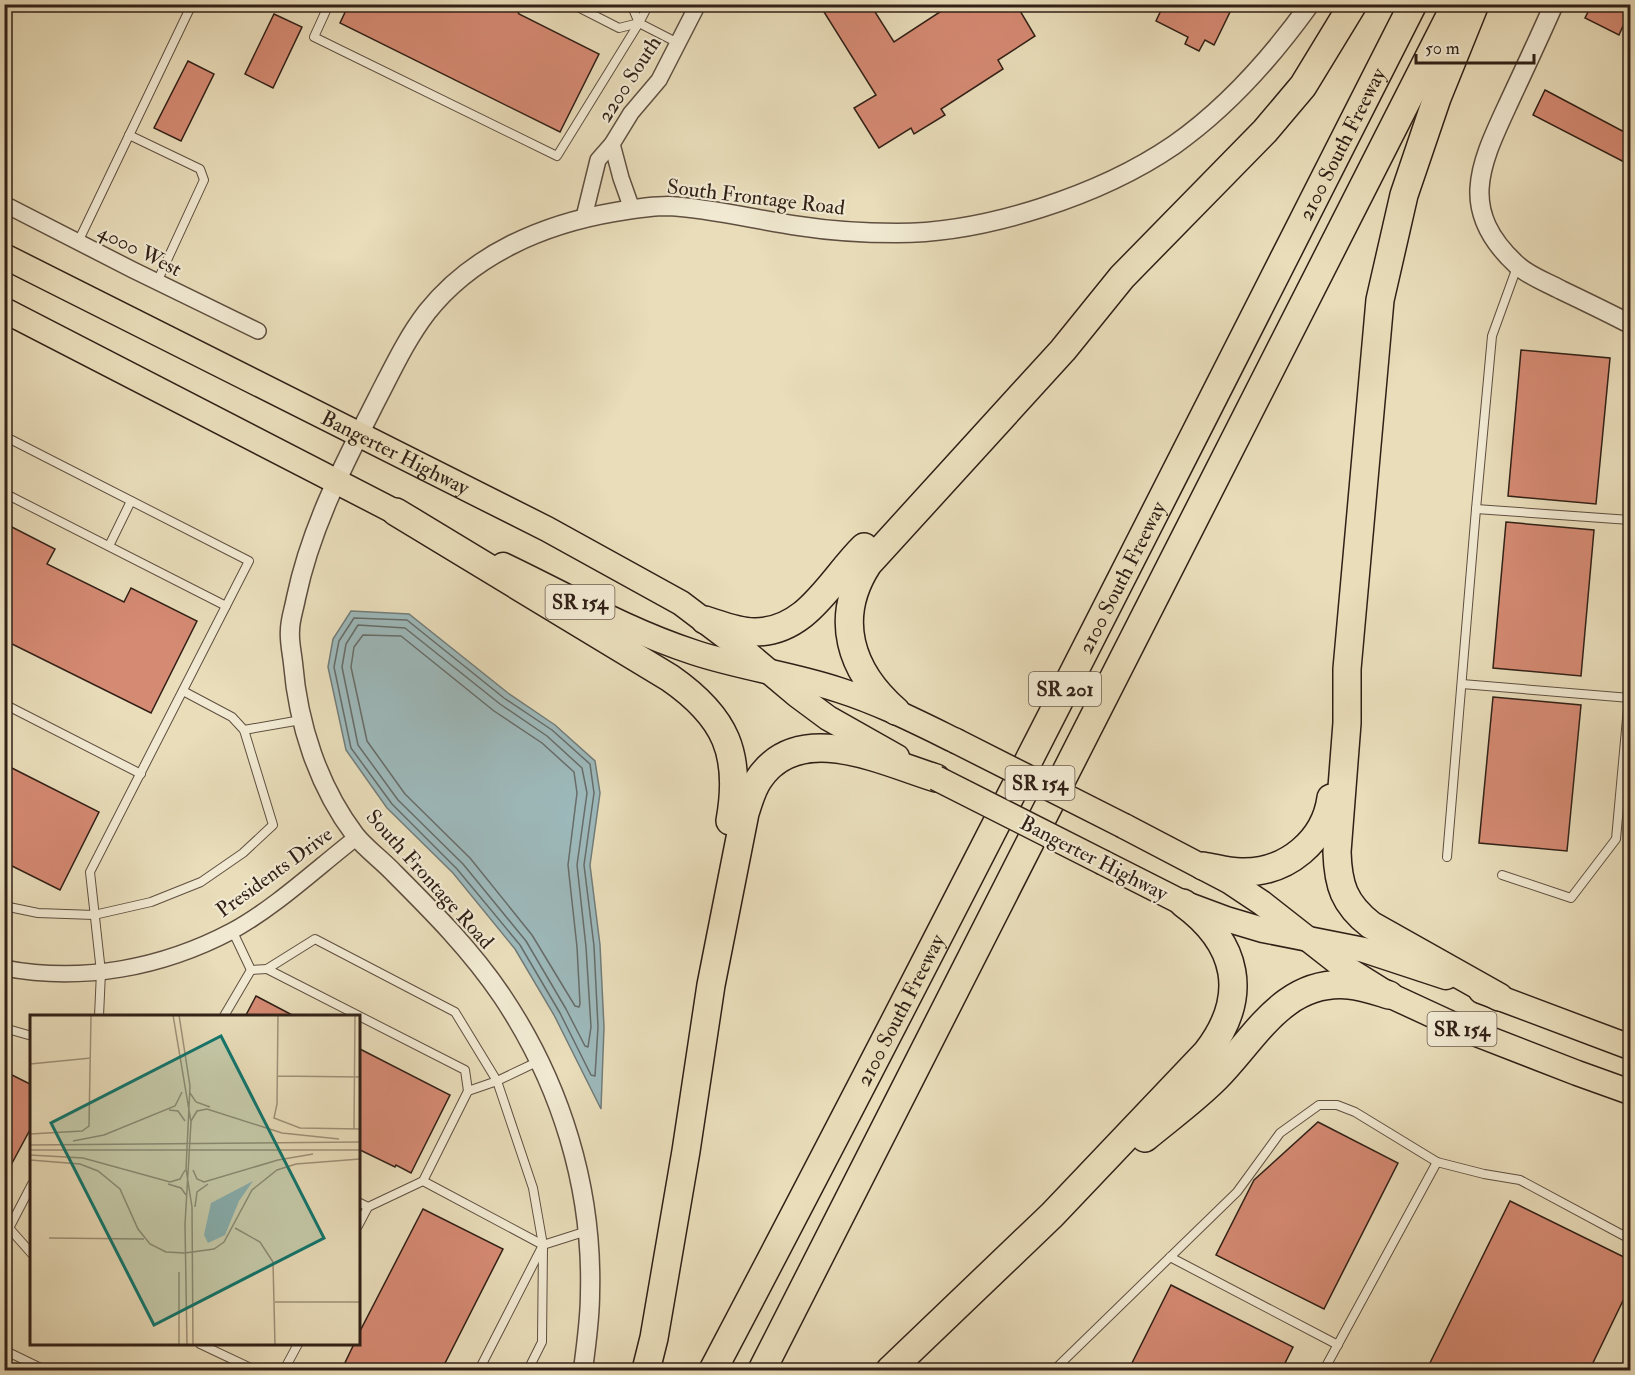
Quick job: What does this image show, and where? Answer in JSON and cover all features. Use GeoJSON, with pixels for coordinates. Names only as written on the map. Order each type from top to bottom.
{"type":"FeatureCollection","features":[{"type":"Feature","properties":{"kind":"highway"},"geometry":{"type":"LineString","coordinates":[[896,711],[868,681],[852,647],[850,610],[857,584],[865,568],[879,549],[1063,350],[1122,277],[1265,131],[1304,86],[1353,4]]}},
{"type":"Feature","properties":{"kind":"highway","name":"2100 South Freeway"},"geometry":{"type":"LineString","coordinates":[[712,1371],[1025,769],[1413,4]]}},
{"type":"Feature","properties":{"kind":"highway","name":"2100 South Freeway"},"geometry":{"type":"LineString","coordinates":[[762,1371],[1455,4]]}},
{"type":"Feature","properties":{"kind":"highway"},"geometry":{"type":"LineString","coordinates":[[1203,866],[1239,872],[1271,868],[1302,851],[1318,833],[1330,804],[1338,723],[1347,669],[1380,300],[1404,195],[1437,98],[1475,4]]}},
{"type":"Feature","properties":{"kind":"highway","name":"Bangerter Highway"},"geometry":{"type":"LineString","coordinates":[[4,256],[599,557],[681,603],[828,718],[936,778],[1183,903],[1250,926],[1392,958],[1630,1047]]}},
{"type":"Feature","properties":{"kind":"highway","name":"Bangerter Highway"},"geometry":{"type":"LineString","coordinates":[[4,310],[335,482],[645,633],[692,652],[837,689],[896,711],[1203,866],[1256,899],[1348,969],[1389,995],[1456,1026],[1630,1092]]}},
{"type":"Feature","properties":{"kind":"highway"},"geometry":{"type":"LineString","coordinates":[[705,620],[754,632],[779,627],[802,616],[813,607],[860,551],[1063,350]]}},
{"type":"Feature","properties":{"kind":"highway"},"geometry":{"type":"LineString","coordinates":[[396,512],[670,678],[691,693],[711,712],[728,745],[735,787],[708,945],[711,985]]}},
{"type":"Feature","properties":{"kind":"highway"},"geometry":{"type":"LineString","coordinates":[[1347,669],[1347,723],[1337,852],[1338,874],[1342,891],[1353,908],[1371,925],[1499,998]]}},
{"type":"Feature","properties":{"kind":"highway"},"geometry":{"type":"LineString","coordinates":[[646,1371],[654,1338],[682,1173],[711,985],[745,813],[753,789],[760,776],[771,766],[798,751],[816,747],[845,750],[936,778]]}},
{"type":"Feature","properties":{"kind":"highway"},"geometry":{"type":"LineString","coordinates":[[890,1371],[1052,1215],[1207,1052],[1218,1036],[1227,1018],[1232,999],[1233,982],[1225,948],[1209,924],[1183,903]]}},
{"type":"Feature","properties":{"kind":"highway"},"geometry":{"type":"LineString","coordinates":[[1052,1215],[1201,1092],[1268,1018],[1292,998],[1317,988],[1345,984],[1389,995]]}},
{"type":"Feature","properties":{"kind":"street","name":"2200 South"},"geometry":{"type":"LineString","coordinates":[[584,217],[598,160],[612,144],[625,121],[659,80],[698,4]]}},
{"type":"Feature","properties":{"kind":"street","name":"South Frontage Road"},"geometry":{"type":"LineString","coordinates":[[583,1371],[590,1295],[588,1230],[572,1143],[539,1061],[504,998],[460,940],[357,837],[324,785],[301,720],[290,628],[302,573],[320,517],[335,482],[402,351],[428,312],[457,281],[489,257],[530,235],[584,217],[668,206],[805,227],[902,233],[984,223],[1050,205],[1114,178],[1173,145],[1229,100],[1279,48],[1310,4]]}},
{"type":"Feature","properties":{"kind":"street"},"geometry":{"type":"LineString","coordinates":[[1554,4],[1481,168],[1479,189],[1481,211],[1490,235],[1518,266],[1535,277],[1630,324]]}},
{"type":"Feature","properties":{"kind":"street","name":"2200 South"},"geometry":{"type":"LineString","coordinates":[[612,144],[632,209]]}},
{"type":"Feature","properties":{"kind":"street","name":"4000 West"},"geometry":{"type":"LineString","coordinates":[[4,204],[258,331]]}},
{"type":"Feature","properties":{"kind":"street","name":"Presidents Drive"},"geometry":{"type":"LineString","coordinates":[[4,968],[56,974],[101,972],[139,967],[185,953],[232,930],[260,913],[357,837]]}},
{"type":"Feature","properties":{"kind":"lane"},"geometry":{"type":"LineString","coordinates":[[78,242],[192,4]]}},
{"type":"Feature","properties":{"kind":"lane"},"geometry":{"type":"LineString","coordinates":[[329,4],[314,37],[556,156],[639,23],[648,4]]}},
{"type":"Feature","properties":{"kind":"lane"},"geometry":{"type":"LineString","coordinates":[[572,4],[619,28],[639,23]]}},
{"type":"Feature","properties":{"kind":"lane"},"geometry":{"type":"LineString","coordinates":[[631,4],[639,23],[678,43]]}},
{"type":"Feature","properties":{"kind":"lane"},"geometry":{"type":"LineString","coordinates":[[129,135],[200,169],[204,180],[157,282]]}},
{"type":"Feature","properties":{"kind":"lane"},"geometry":{"type":"LineString","coordinates":[[1447,857],[1492,336],[1518,266]]}},
{"type":"Feature","properties":{"kind":"lane"},"geometry":{"type":"LineString","coordinates":[[4,436],[249,561],[90,873],[101,972],[99,1015]]}},
{"type":"Feature","properties":{"kind":"lane"},"geometry":{"type":"LineString","coordinates":[[4,493],[226,606]]}},
{"type":"Feature","properties":{"kind":"lane"},"geometry":{"type":"LineString","coordinates":[[109,546],[132,501]]}},
{"type":"Feature","properties":{"kind":"lane"},"geometry":{"type":"LineString","coordinates":[[1476,509],[1630,520]]}},
{"type":"Feature","properties":{"kind":"lane"},"geometry":{"type":"LineString","coordinates":[[1462,684],[1630,698]]}},
{"type":"Feature","properties":{"kind":"lane"},"geometry":{"type":"LineString","coordinates":[[1502,875],[1571,897],[1616,839],[1630,686]]}},
{"type":"Feature","properties":{"kind":"lane"},"geometry":{"type":"LineString","coordinates":[[4,906],[38,913],[94,915],[151,902],[201,882],[243,853],[273,825],[244,730],[232,717],[183,691]]}},
{"type":"Feature","properties":{"kind":"lane"},"geometry":{"type":"LineString","coordinates":[[4,704],[141,774]]}},
{"type":"Feature","properties":{"kind":"lane"},"geometry":{"type":"LineString","coordinates":[[244,730],[301,720]]}},
{"type":"Feature","properties":{"kind":"lane"},"geometry":{"type":"LineString","coordinates":[[232,930],[251,970]]}},
{"type":"Feature","properties":{"kind":"lane"},"geometry":{"type":"LineString","coordinates":[[251,970],[267,969],[315,939],[454,1012],[497,1081],[533,1188],[543,1245],[542,1342],[528,1371]]}},
{"type":"Feature","properties":{"kind":"lane"},"geometry":{"type":"LineString","coordinates":[[267,969],[357,1015]]}},
{"type":"Feature","properties":{"kind":"lane"},"geometry":{"type":"LineString","coordinates":[[225,1015],[251,970]]}},
{"type":"Feature","properties":{"kind":"lane"},"geometry":{"type":"LineString","coordinates":[[360,1016],[465,1070],[468,1091],[423,1181],[368,1207],[360,1222]]}},
{"type":"Feature","properties":{"kind":"lane"},"geometry":{"type":"LineString","coordinates":[[4,1028],[30,1035]]}},
{"type":"Feature","properties":{"kind":"lane"},"geometry":{"type":"LineString","coordinates":[[468,1091],[497,1081],[539,1061]]}},
{"type":"Feature","properties":{"kind":"lane"},"geometry":{"type":"LineString","coordinates":[[1054,1371],[1238,1192],[1280,1133],[1319,1105],[1337,1105],[1355,1112],[1437,1162],[1520,1180],[1630,1239]]}},
{"type":"Feature","properties":{"kind":"lane"},"geometry":{"type":"LineString","coordinates":[[1324,1371],[1437,1162]]}},
{"type":"Feature","properties":{"kind":"lane"},"geometry":{"type":"LineString","coordinates":[[423,1181],[543,1245]]}},
{"type":"Feature","properties":{"kind":"lane"},"geometry":{"type":"LineString","coordinates":[[4,1238],[7,1227],[30,1187]]}},
{"type":"Feature","properties":{"kind":"lane"},"geometry":{"type":"LineString","coordinates":[[360,1203],[368,1207]]}},
{"type":"Feature","properties":{"kind":"lane"},"geometry":{"type":"LineString","coordinates":[[7,1227],[30,1252]]}},
{"type":"Feature","properties":{"kind":"lane"},"geometry":{"type":"LineString","coordinates":[[479,1371],[543,1245],[588,1230]]}},
{"type":"Feature","properties":{"kind":"lane"},"geometry":{"type":"LineString","coordinates":[[1170,1257],[1338,1345]]}},
{"type":"Feature","properties":{"kind":"lane"},"geometry":{"type":"LineString","coordinates":[[202,1345],[255,1371]]}},
{"type":"Feature","properties":{"kind":"lane"},"geometry":{"type":"LineString","coordinates":[[284,1371],[297,1345]]}},
{"type":"Feature","properties":{"kind":"lane"},"geometry":{"type":"LineString","coordinates":[[4,1360],[10,1353],[45,1371]]}},
{"type":"Feature","properties":{"kind":"lane"},"geometry":{"type":"LineString","coordinates":[[1624,1371],[1630,1358]]}},
{"type":"Feature","properties":{"kind":"water"},"geometry":{"type":"Polygon","coordinates":[[[351,611],[409,614],[508,693],[555,725],[595,761],[600,793],[590,865],[600,945],[604,1027],[601,1109],[554,1015],[515,949],[453,873],[387,808],[346,750],[328,667],[333,639],[351,611]]]}},
{"type":"Feature","properties":{"kind":"building"},"geometry":{"type":"Polygon","coordinates":[[[349,4],[513,4],[519,14],[599,54],[560,132],[340,23],[349,4]]]}},
{"type":"Feature","properties":{"kind":"building"},"geometry":{"type":"Polygon","coordinates":[[[819,4],[870,4],[894,42],[952,4],[1016,4],[1035,36],[998,60],[1003,69],[941,109],[945,115],[914,134],[911,128],[879,148],[854,108],[876,95],[819,4]]]}},
{"type":"Feature","properties":{"kind":"building"},"geometry":{"type":"Polygon","coordinates":[[[1164,4],[1220,4],[1231,10],[1214,45],[1205,40],[1199,51],[1185,44],[1188,37],[1156,21],[1164,4]]]}},
{"type":"Feature","properties":{"kind":"building"},"geometry":{"type":"Polygon","coordinates":[[[1592,4],[1620,4],[1630,10],[1619,35],[1585,18],[1592,4]]]}},
{"type":"Feature","properties":{"kind":"building"},"geometry":{"type":"Polygon","coordinates":[[[274,14],[302,27],[273,88],[245,74],[274,14]]]}},
{"type":"Feature","properties":{"kind":"building"},"geometry":{"type":"Polygon","coordinates":[[[188,61],[214,74],[181,141],[154,128],[188,61]]]}},
{"type":"Feature","properties":{"kind":"building"},"geometry":{"type":"Polygon","coordinates":[[[1545,90],[1630,135],[1630,165],[1533,115],[1545,90]]]}},
{"type":"Feature","properties":{"kind":"building"},"geometry":{"type":"Polygon","coordinates":[[[1521,350],[1610,358],[1596,504],[1508,496],[1521,350]]]}},
{"type":"Feature","properties":{"kind":"building"},"geometry":{"type":"Polygon","coordinates":[[[1506,522],[1594,530],[1581,676],[1493,668],[1506,522]]]}},
{"type":"Feature","properties":{"kind":"building"},"geometry":{"type":"Polygon","coordinates":[[[4,523],[55,549],[47,564],[124,602],[131,588],[197,621],[151,713],[4,640],[4,523]]]}},
{"type":"Feature","properties":{"kind":"building"},"geometry":{"type":"Polygon","coordinates":[[[1493,697],[1581,705],[1567,851],[1479,843],[1493,697]]]}},
{"type":"Feature","properties":{"kind":"building"},"geometry":{"type":"Polygon","coordinates":[[[4,764],[99,812],[60,890],[4,862],[4,764]]]}},
{"type":"Feature","properties":{"kind":"building"},"geometry":{"type":"Polygon","coordinates":[[[256,996],[292,1015],[246,1015],[256,996]]]}},
{"type":"Feature","properties":{"kind":"building"},"geometry":{"type":"Polygon","coordinates":[[[360,1049],[450,1095],[411,1173],[396,1165],[395,1167],[360,1150],[360,1049]]]}},
{"type":"Feature","properties":{"kind":"building"},"geometry":{"type":"Polygon","coordinates":[[[4,1071],[30,1084],[30,1130],[4,1178],[4,1071]]]}},
{"type":"Feature","properties":{"kind":"building"},"geometry":{"type":"Polygon","coordinates":[[[1318,1122],[1398,1163],[1324,1309],[1216,1255],[1254,1180],[1318,1122]]]}},
{"type":"Feature","properties":{"kind":"building"},"geometry":{"type":"Polygon","coordinates":[[[1510,1201],[1630,1260],[1630,1286],[1589,1371],[1426,1371],[1510,1201]]]}},
{"type":"Feature","properties":{"kind":"building"},"geometry":{"type":"Polygon","coordinates":[[[423,1209],[503,1249],[441,1371],[341,1371],[354,1345],[360,1345],[360,1331],[423,1209]]]}},
{"type":"Feature","properties":{"kind":"building"},"geometry":{"type":"Polygon","coordinates":[[[1171,1285],[1293,1347],[1281,1371],[1128,1371],[1171,1285]]]}}]}
